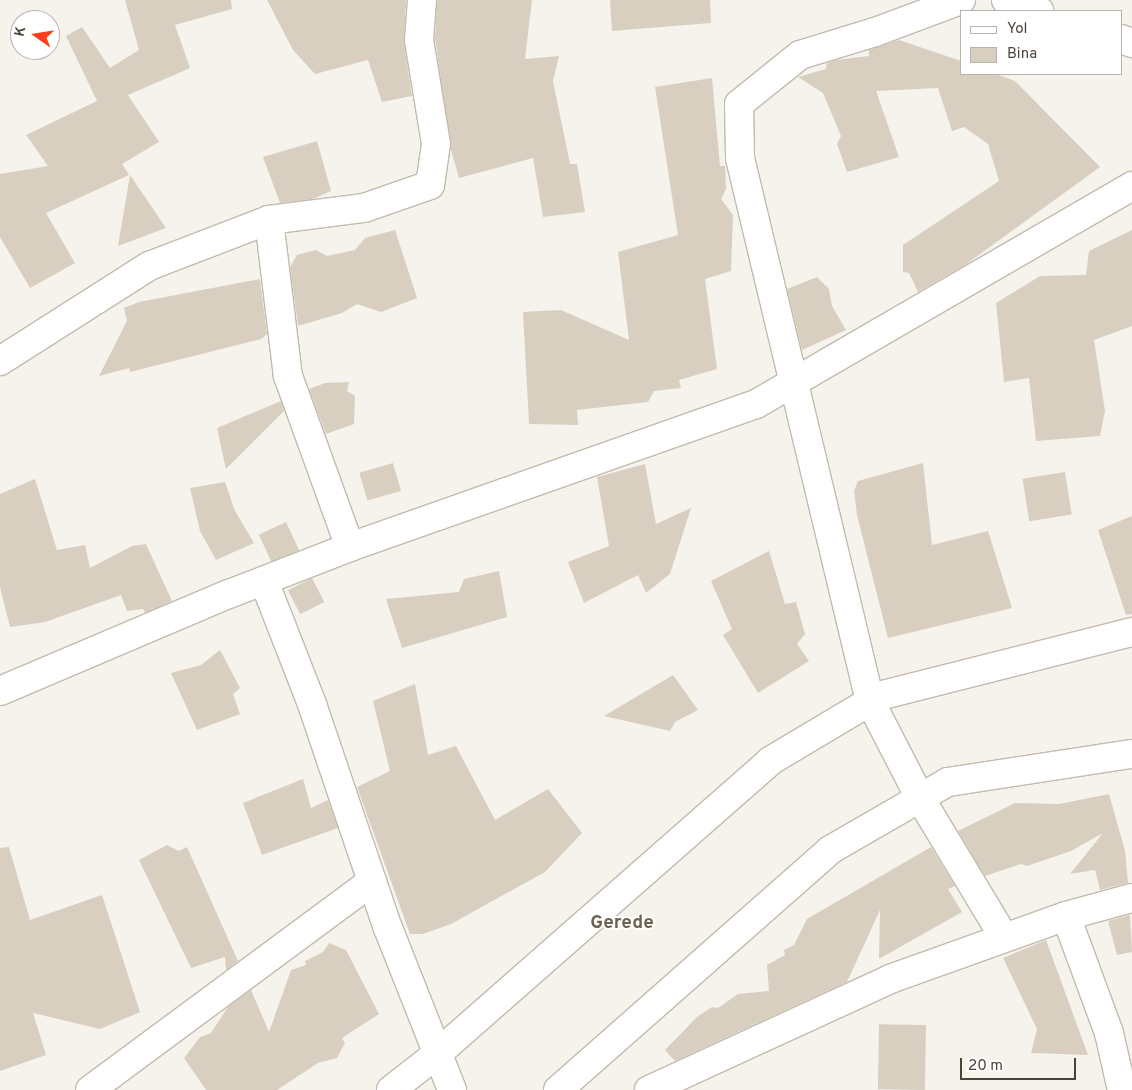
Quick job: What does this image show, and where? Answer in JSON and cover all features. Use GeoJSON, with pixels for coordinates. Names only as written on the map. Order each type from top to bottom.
{"type":"FeatureCollection","features":[{"type":"Feature","properties":{"kind":"street"},"geometry":{"type":"LineString","coordinates":[[0,361],[149,266],[269,220],[364,208],[430,185],[436,144],[419,40],[422,0]]}},
{"type":"Feature","properties":{"kind":"street"},"geometry":{"type":"LineString","coordinates":[[961,0],[875,32],[800,55],[739,104],[740,158],[792,384],[870,701],[920,798],[1004,937]]}},
{"type":"Feature","properties":{"kind":"street"},"geometry":{"type":"LineString","coordinates":[[1006,0],[1036,10]]}},
{"type":"Feature","properties":{"kind":"street"},"geometry":{"type":"LineString","coordinates":[[0,691],[350,547],[756,404],[1132,186]]}},
{"type":"Feature","properties":{"kind":"street"},"geometry":{"type":"LineString","coordinates":[[269,220],[288,376],[350,547]]}},
{"type":"Feature","properties":{"kind":"street"},"geometry":{"type":"LineString","coordinates":[[264,581],[313,707],[372,881],[452,1090]]}},
{"type":"Feature","properties":{"kind":"street"},"geometry":{"type":"LineString","coordinates":[[392,1090],[437,1054],[770,761],[870,701],[932,681],[1132,632]]}},
{"type":"Feature","properties":{"kind":"street"},"geometry":{"type":"LineString","coordinates":[[558,1090],[830,850],[948,782],[1132,754]]}},
{"type":"Feature","properties":{"kind":"street"},"geometry":{"type":"LineString","coordinates":[[90,1090],[372,881]]}},
{"type":"Feature","properties":{"kind":"street"},"geometry":{"type":"LineString","coordinates":[[649,1090],[890,979],[1066,916],[1132,898]]}},
{"type":"Feature","properties":{"kind":"street"},"geometry":{"type":"LineString","coordinates":[[1066,916],[1109,1033],[1122,1090]]}},
{"type":"Feature","properties":{"kind":"building"},"geometry":{"type":"Polygon","coordinates":[[[125,0],[231,0],[232,9],[175,25],[190,68],[128,95],[159,142],[122,164],[129,175],[46,213],[75,263],[30,288],[0,237],[0,174],[48,166],[26,135],[97,101],[66,36],[82,27],[110,68],[139,50],[125,0]]]}},
{"type":"Feature","properties":{"kind":"building"},"geometry":{"type":"Polygon","coordinates":[[[267,0],[406,0],[404,43],[412,96],[382,102],[368,60],[315,74],[293,50],[267,0]]]}},
{"type":"Feature","properties":{"kind":"building"},"geometry":{"type":"Polygon","coordinates":[[[437,0],[532,0],[525,59],[559,56],[553,81],[570,164],[577,164],[585,212],[543,217],[533,158],[459,178],[451,150],[435,39],[437,0]]]}},
{"type":"Feature","properties":{"kind":"building"},"geometry":{"type":"Polygon","coordinates":[[[610,0],[710,0],[711,23],[612,31],[610,0]]]}},
{"type":"Feature","properties":{"kind":"building"},"geometry":{"type":"Polygon","coordinates":[[[899,40],[960,61],[960,75],[999,75],[1015,81],[1100,167],[965,265],[918,292],[909,273],[903,272],[903,245],[999,181],[988,144],[964,127],[952,131],[938,88],[876,91],[899,157],[847,172],[837,144],[841,136],[823,93],[798,77],[826,69],[827,63],[836,60],[869,56],[869,50],[899,40]]]}},
{"type":"Feature","properties":{"kind":"building"},"geometry":{"type":"Polygon","coordinates":[[[712,78],[720,166],[725,166],[726,189],[721,199],[733,215],[731,271],[705,279],[717,369],[679,380],[681,388],[654,391],[648,402],[577,410],[578,425],[529,424],[523,312],[561,310],[629,340],[618,252],[678,235],[655,87],[712,78]]]}},
{"type":"Feature","properties":{"kind":"building"},"geometry":{"type":"Polygon","coordinates":[[[317,141],[331,191],[313,199],[280,203],[263,157],[317,141]]]}},
{"type":"Feature","properties":{"kind":"building"},"geometry":{"type":"Polygon","coordinates":[[[130,175],[166,228],[118,246],[130,175]]]}},
{"type":"Feature","properties":{"kind":"building"},"geometry":{"type":"Polygon","coordinates":[[[395,230],[417,298],[381,312],[357,304],[342,313],[298,326],[290,267],[297,255],[316,250],[327,256],[355,250],[365,238],[395,230]]]}},
{"type":"Feature","properties":{"kind":"building"},"geometry":{"type":"Polygon","coordinates":[[[1132,230],[1132,326],[1094,340],[1105,411],[1100,436],[1036,441],[1029,378],[1004,382],[996,303],[1040,276],[1086,275],[1089,251],[1132,230]]]}},
{"type":"Feature","properties":{"kind":"building"},"geometry":{"type":"Polygon","coordinates":[[[817,277],[829,289],[832,306],[846,330],[802,350],[787,289],[817,277]]]}},
{"type":"Feature","properties":{"kind":"building"},"geometry":{"type":"Polygon","coordinates":[[[260,279],[267,334],[261,339],[130,372],[129,368],[99,376],[127,321],[124,308],[139,302],[260,279]]]}},
{"type":"Feature","properties":{"kind":"building"},"geometry":{"type":"Polygon","coordinates":[[[349,382],[347,391],[355,396],[354,424],[326,434],[309,389],[325,383],[349,382]]]}},
{"type":"Feature","properties":{"kind":"building"},"geometry":{"type":"Polygon","coordinates":[[[281,401],[284,411],[226,469],[217,428],[281,401]]]}},
{"type":"Feature","properties":{"kind":"building"},"geometry":{"type":"Polygon","coordinates":[[[393,463],[401,491],[367,501],[359,473],[393,463]]]}},
{"type":"Feature","properties":{"kind":"building"},"geometry":{"type":"Polygon","coordinates":[[[923,463],[932,545],[988,531],[1012,608],[888,638],[857,515],[854,491],[858,481],[923,463]]]}},
{"type":"Feature","properties":{"kind":"building"},"geometry":{"type":"Polygon","coordinates":[[[645,464],[656,524],[691,508],[670,574],[646,593],[638,575],[584,603],[568,562],[609,546],[597,477],[645,464]]]}},
{"type":"Feature","properties":{"kind":"building"},"geometry":{"type":"Polygon","coordinates":[[[1065,472],[1072,514],[1029,521],[1023,479],[1065,472]]]}},
{"type":"Feature","properties":{"kind":"building"},"geometry":{"type":"Polygon","coordinates":[[[35,479],[57,550],[85,545],[90,568],[132,546],[146,544],[172,601],[145,613],[143,609],[127,611],[121,595],[45,622],[10,627],[0,587],[0,494],[35,479]]]}},
{"type":"Feature","properties":{"kind":"building"},"geometry":{"type":"Polygon","coordinates":[[[225,482],[235,511],[254,543],[216,560],[200,531],[190,488],[225,482]]]}},
{"type":"Feature","properties":{"kind":"building"},"geometry":{"type":"Polygon","coordinates":[[[1132,516],[1132,614],[1126,615],[1098,530],[1132,516]]]}},
{"type":"Feature","properties":{"kind":"building"},"geometry":{"type":"Polygon","coordinates":[[[286,522],[299,550],[272,563],[259,535],[286,522]]]}},
{"type":"Feature","properties":{"kind":"building"},"geometry":{"type":"Polygon","coordinates":[[[769,551],[785,604],[796,602],[805,634],[797,644],[809,661],[758,693],[723,635],[732,629],[711,581],[769,551]]]}},
{"type":"Feature","properties":{"kind":"building"},"geometry":{"type":"Polygon","coordinates":[[[499,571],[507,617],[402,648],[386,599],[459,592],[464,579],[499,571]]]}},
{"type":"Feature","properties":{"kind":"building"},"geometry":{"type":"Polygon","coordinates":[[[312,578],[324,602],[300,614],[288,590],[312,578]]]}},
{"type":"Feature","properties":{"kind":"building"},"geometry":{"type":"Polygon","coordinates":[[[220,650],[240,688],[233,694],[240,714],[197,730],[171,673],[201,665],[220,650]]]}},
{"type":"Feature","properties":{"kind":"building"},"geometry":{"type":"Polygon","coordinates":[[[673,675],[698,710],[675,722],[670,731],[604,716],[673,675]]]}},
{"type":"Feature","properties":{"kind":"building"},"geometry":{"type":"Polygon","coordinates":[[[415,684],[428,755],[456,746],[495,820],[548,789],[582,833],[545,872],[451,924],[423,934],[410,934],[357,787],[390,771],[373,701],[415,684]]]}},
{"type":"Feature","properties":{"kind":"building"},"geometry":{"type":"Polygon","coordinates":[[[303,779],[311,808],[328,800],[338,828],[262,855],[243,803],[303,779]]]}},
{"type":"Feature","properties":{"kind":"building"},"geometry":{"type":"Polygon","coordinates":[[[1109,794],[1125,851],[1128,883],[1100,890],[1095,870],[1070,874],[1103,833],[1071,851],[1027,866],[1021,864],[985,876],[958,831],[1015,803],[1059,804],[1109,794]]]}},
{"type":"Feature","properties":{"kind":"building"},"geometry":{"type":"Polygon","coordinates":[[[167,845],[179,851],[187,847],[238,961],[226,970],[225,957],[191,968],[139,860],[167,845]]]}},
{"type":"Feature","properties":{"kind":"building"},"geometry":{"type":"Polygon","coordinates":[[[9,847],[30,920],[102,895],[140,1012],[100,1029],[33,1013],[46,1055],[0,1071],[0,848],[9,847]]]}},
{"type":"Feature","properties":{"kind":"building"},"geometry":{"type":"Polygon","coordinates":[[[931,847],[955,886],[948,889],[962,912],[879,959],[880,910],[847,982],[675,1061],[665,1050],[697,1017],[712,1007],[718,1008],[738,994],[769,991],[767,965],[785,955],[784,950],[794,945],[807,919],[931,847]]]}},
{"type":"Feature","properties":{"kind":"building"},"geometry":{"type":"Polygon","coordinates":[[[1130,915],[1132,952],[1117,955],[1108,921],[1130,915]]]}},
{"type":"Feature","properties":{"kind":"building"},"geometry":{"type":"Polygon","coordinates":[[[1046,940],[1088,1055],[1031,1053],[1037,1029],[1003,958],[1046,940]]]}},
{"type":"Feature","properties":{"kind":"building"},"geometry":{"type":"Polygon","coordinates":[[[329,943],[346,950],[379,1014],[342,1038],[345,1043],[337,1058],[318,1063],[277,1090],[206,1090],[184,1058],[200,1037],[211,1033],[228,1007],[251,990],[269,1032],[291,970],[306,965],[305,961],[323,952],[329,943]]]}},
{"type":"Feature","properties":{"kind":"building"},"geometry":{"type":"Polygon","coordinates":[[[879,1024],[926,1025],[925,1090],[878,1089],[879,1024]]]}},
{"type":"Feature","properties":{"kind":"district","name":"Gerede"},"geometry":{"type":"Point","coordinates":[622,924]}}]}
